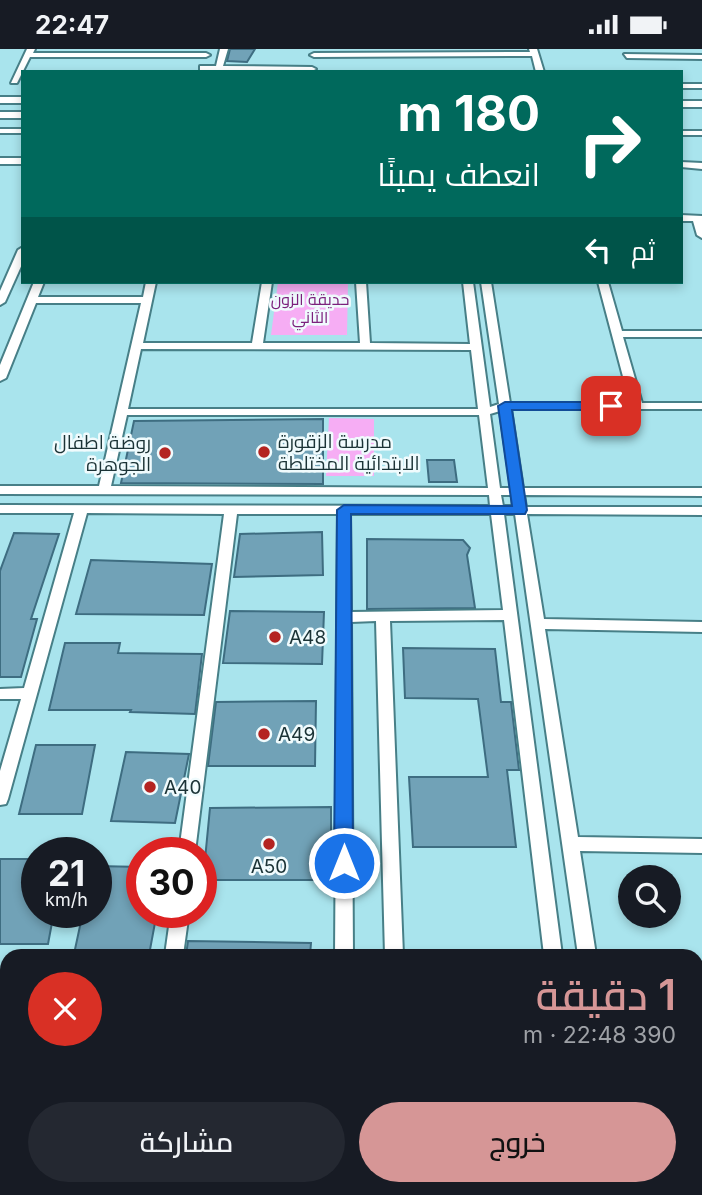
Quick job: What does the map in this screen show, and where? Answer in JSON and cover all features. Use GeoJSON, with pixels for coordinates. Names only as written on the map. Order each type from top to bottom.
{"type":"FeatureCollection","features":[{"type":"Feature","properties":{"kind":"main road"},"geometry":{"type":"LineString","coordinates":[[0,100],[21,100]]}},
{"type":"Feature","properties":{"kind":"main road"},"geometry":{"type":"LineString","coordinates":[[683,104],[702,104]]}},
{"type":"Feature","properties":{"kind":"main road"},"geometry":{"type":"LineString","coordinates":[[0,115],[21,115]]}},
{"type":"Feature","properties":{"kind":"main road"},"geometry":{"type":"LineString","coordinates":[[683,116],[702,116]]}},
{"type":"Feature","properties":{"kind":"street"},"geometry":{"type":"LineString","coordinates":[[219,68],[223,49]]}},
{"type":"Feature","properties":{"kind":"street"},"geometry":{"type":"LineString","coordinates":[[23,70],[30,52],[207,52],[202,70],[312,70],[314,52],[534,52],[539,70]]}},
{"type":"Feature","properties":{"kind":"street"},"geometry":{"type":"LineString","coordinates":[[627,56],[702,57]]}},
{"type":"Feature","properties":{"kind":"street"},"geometry":{"type":"LineString","coordinates":[[0,81],[18,81]]}},
{"type":"Feature","properties":{"kind":"street"},"geometry":{"type":"LineString","coordinates":[[683,86],[702,86]]}},
{"type":"Feature","properties":{"kind":"street"},"geometry":{"type":"LineString","coordinates":[[0,131],[21,131]]}},
{"type":"Feature","properties":{"kind":"street"},"geometry":{"type":"LineString","coordinates":[[683,133],[702,133]]}},
{"type":"Feature","properties":{"kind":"street"},"geometry":{"type":"LineString","coordinates":[[0,161],[21,161]]}},
{"type":"Feature","properties":{"kind":"street"},"geometry":{"type":"LineString","coordinates":[[683,165],[702,166]]}},
{"type":"Feature","properties":{"kind":"street"},"geometry":{"type":"LineString","coordinates":[[0,168],[21,168]]}},
{"type":"Feature","properties":{"kind":"street"},"geometry":{"type":"LineString","coordinates":[[683,171],[702,171]]}},
{"type":"Feature","properties":{"kind":"street"},"geometry":{"type":"LineString","coordinates":[[699,218],[702,235]]}},
{"type":"Feature","properties":{"kind":"street"},"geometry":{"type":"LineString","coordinates":[[0,302],[21,255]]}},
{"type":"Feature","properties":{"kind":"street"},"geometry":{"type":"LineString","coordinates":[[0,269],[15,269]]}},
{"type":"Feature","properties":{"kind":"street"},"geometry":{"type":"LineString","coordinates":[[0,378],[38,284]]}},
{"type":"Feature","properties":{"kind":"street"},"geometry":{"type":"LineString","coordinates":[[104,491],[151,284]]}},
{"type":"Feature","properties":{"kind":"street"},"geometry":{"type":"LineString","coordinates":[[257,346],[267,284]]}},
{"type":"Feature","properties":{"kind":"street"},"geometry":{"type":"LineString","coordinates":[[361,284],[365,347]]}},
{"type":"Feature","properties":{"kind":"street"},"geometry":{"type":"LineString","coordinates":[[468,284],[552,949]]}},
{"type":"Feature","properties":{"kind":"street"},"geometry":{"type":"LineString","coordinates":[[486,284],[586,949]]}},
{"type":"Feature","properties":{"kind":"street"},"geometry":{"type":"LineString","coordinates":[[604,284],[637,406]]}},
{"type":"Feature","properties":{"kind":"street"},"geometry":{"type":"LineString","coordinates":[[32,300],[147,300]]}},
{"type":"Feature","properties":{"kind":"street"},"geometry":{"type":"LineString","coordinates":[[617,334],[702,334]]}},
{"type":"Feature","properties":{"kind":"street"},"geometry":{"type":"LineString","coordinates":[[136,346],[477,347]]}},
{"type":"Feature","properties":{"kind":"street"},"geometry":{"type":"LineString","coordinates":[[121,412],[485,412],[505,406],[702,406]]}},
{"type":"Feature","properties":{"kind":"street"},"geometry":{"type":"LineString","coordinates":[[0,490],[702,492]]}},
{"type":"Feature","properties":{"kind":"street"},"geometry":{"type":"LineString","coordinates":[[0,509],[702,511]]}},
{"type":"Feature","properties":{"kind":"street"},"geometry":{"type":"LineString","coordinates":[[0,799],[82,509]]}},
{"type":"Feature","properties":{"kind":"street"},"geometry":{"type":"LineString","coordinates":[[189,837],[231,510]]}},
{"type":"Feature","properties":{"kind":"street"},"geometry":{"type":"LineString","coordinates":[[344,510],[344,949]]}},
{"type":"Feature","properties":{"kind":"street"},"geometry":{"type":"LineString","coordinates":[[344,617],[510,615]]}},
{"type":"Feature","properties":{"kind":"street"},"geometry":{"type":"LineString","coordinates":[[383,617],[394,949]]}},
{"type":"Feature","properties":{"kind":"street"},"geometry":{"type":"LineString","coordinates":[[537,624],[701,629]]}},
{"type":"Feature","properties":{"kind":"street"},"geometry":{"type":"LineString","coordinates":[[0,694],[29,693]]}},
{"type":"Feature","properties":{"kind":"street"},"geometry":{"type":"LineString","coordinates":[[570,844],[702,846]]}},
{"type":"Feature","properties":{"kind":"street"},"geometry":{"type":"LineString","coordinates":[[175,949],[178,928]]}},
{"type":"Feature","properties":{"kind":"green space","name":"حديقة الزون الثاني"},"geometry":{"type":"Polygon","coordinates":[[[278,284],[348,284],[347,335],[271,335],[278,284]]]}},
{"type":"Feature","properties":{"kind":"green space"},"geometry":{"type":"Polygon","coordinates":[[[329,418],[374,419],[374,476],[326,476],[329,418]]]}},
{"type":"Feature","properties":{"kind":"building"},"geometry":{"type":"Polygon","coordinates":[[[230,49],[255,49],[247,62],[227,61],[230,49]]]}},
{"type":"Feature","properties":{"kind":"building","name":"مدرسة الزقورة الابتدائية المختلطة"},"geometry":{"type":"Polygon","coordinates":[[[323,419],[323,484],[121,483],[134,421],[323,419]]]}},
{"type":"Feature","properties":{"kind":"building"},"geometry":{"type":"Polygon","coordinates":[[[427,460],[454,460],[457,482],[429,482],[427,460]]]}},
{"type":"Feature","properties":{"kind":"building"},"geometry":{"type":"Polygon","coordinates":[[[322,532],[323,575],[234,577],[240,534],[322,532]]]}},
{"type":"Feature","properties":{"kind":"building"},"geometry":{"type":"Polygon","coordinates":[[[14,533],[59,534],[31,619],[37,619],[21,677],[0,677],[0,571],[14,533]]]}},
{"type":"Feature","properties":{"kind":"building"},"geometry":{"type":"Polygon","coordinates":[[[367,539],[463,540],[470,548],[467,555],[475,608],[367,609],[367,539]]]}},
{"type":"Feature","properties":{"kind":"building"},"geometry":{"type":"Polygon","coordinates":[[[91,560],[212,564],[204,615],[76,614],[91,560]]]}},
{"type":"Feature","properties":{"kind":"building","name":"A48"},"geometry":{"type":"Polygon","coordinates":[[[230,611],[324,612],[322,664],[223,663],[230,611]]]}},
{"type":"Feature","properties":{"kind":"building"},"geometry":{"type":"Polygon","coordinates":[[[65,643],[120,643],[118,653],[202,654],[195,714],[130,712],[131,710],[49,710],[65,643]]]}},
{"type":"Feature","properties":{"kind":"building"},"geometry":{"type":"Polygon","coordinates":[[[403,648],[495,649],[501,702],[511,702],[519,770],[507,770],[516,847],[413,847],[409,777],[488,777],[478,699],[405,698],[403,648]]]}},
{"type":"Feature","properties":{"kind":"building","name":"A49"},"geometry":{"type":"Polygon","coordinates":[[[316,701],[315,766],[208,766],[216,702],[316,701]]]}},
{"type":"Feature","properties":{"kind":"building"},"geometry":{"type":"Polygon","coordinates":[[[36,745],[95,745],[82,814],[19,814],[36,745]]]}},
{"type":"Feature","properties":{"kind":"building","name":"A40"},"geometry":{"type":"Polygon","coordinates":[[[126,752],[189,754],[175,823],[111,821],[126,752]]]}},
{"type":"Feature","properties":{"kind":"building","name":"A50"},"geometry":{"type":"Polygon","coordinates":[[[331,807],[331,880],[217,880],[217,837],[207,837],[210,808],[331,807]]]}},
{"type":"Feature","properties":{"kind":"building"},"geometry":{"type":"Polygon","coordinates":[[[0,859],[21,859],[21,928],[51,928],[48,944],[0,944],[0,859]]]}},
{"type":"Feature","properties":{"kind":"building"},"geometry":{"type":"Polygon","coordinates":[[[112,866],[126,867],[126,928],[154,928],[150,949],[75,949],[80,928],[112,928],[112,866]]]}},
{"type":"Feature","properties":{"kind":"building"},"geometry":{"type":"Polygon","coordinates":[[[188,941],[311,943],[310,949],[187,949],[188,941]]]}},
{"type":"Feature","properties":{"kind":"place","name":"مدرسة الزقورة الابتدائية المختلطة"},"geometry":{"type":"Point","coordinates":[264,452]}},
{"type":"Feature","properties":{"kind":"place","name":"روضة اطفال الجوهرة"},"geometry":{"type":"Point","coordinates":[165,453]}},
{"type":"Feature","properties":{"kind":"place","name":"A48"},"geometry":{"type":"Point","coordinates":[275,637]}},
{"type":"Feature","properties":{"kind":"place","name":"A49"},"geometry":{"type":"Point","coordinates":[264,734]}},
{"type":"Feature","properties":{"kind":"place","name":"A40"},"geometry":{"type":"Point","coordinates":[150,787]}},
{"type":"Feature","properties":{"kind":"place","name":"A50"},"geometry":{"type":"Point","coordinates":[269,844]}},
{"type":"Feature","properties":{"kind":"route"},"geometry":{"type":"LineString","coordinates":[[344,863],[344,510],[520,510],[505,406],[611,406]]}}]}
